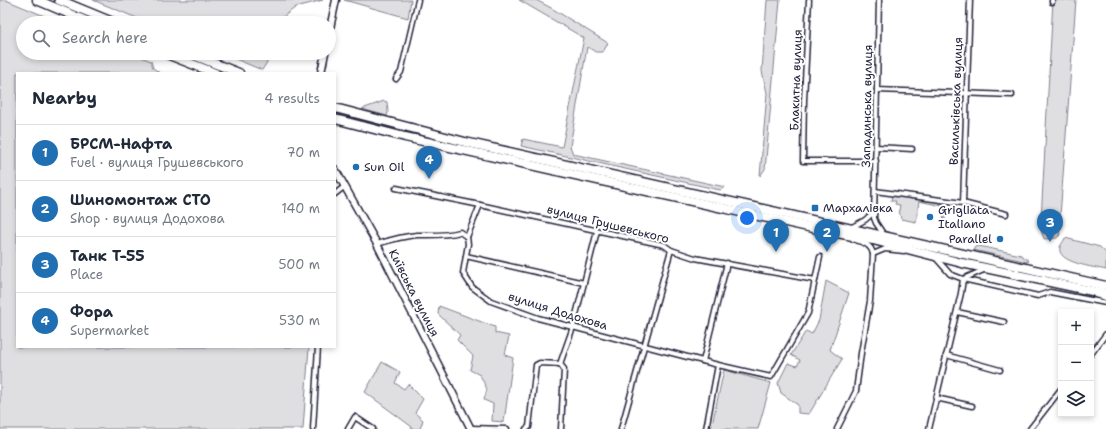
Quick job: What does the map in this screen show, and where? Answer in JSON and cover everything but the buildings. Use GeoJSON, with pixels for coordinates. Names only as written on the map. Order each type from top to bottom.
{"type":"FeatureCollection","features":[{"type":"Feature","properties":{"kind":"highway"},"geometry":{"type":"LineString","coordinates":[[37,0],[75,16]]}},
{"type":"Feature","properties":{"kind":"highway"},"geometry":{"type":"LineString","coordinates":[[59,0],[98,16]]}},
{"type":"Feature","properties":{"kind":"highway"},"geometry":{"type":"LineString","coordinates":[[182,60],[212,72]]}},
{"type":"Feature","properties":{"kind":"highway"},"geometry":{"type":"LineString","coordinates":[[206,60],[236,72]]}},
{"type":"Feature","properties":{"kind":"highway"},"geometry":{"type":"LineString","coordinates":[[336,108],[465,142],[845,231],[934,256],[1106,294]]}},
{"type":"Feature","properties":{"kind":"highway"},"geometry":{"type":"LineString","coordinates":[[336,119],[405,137],[845,231],[885,236],[1106,286]]}},
{"type":"Feature","properties":{"kind":"street"},"geometry":{"type":"LineString","coordinates":[[332,16],[336,0]]}},
{"type":"Feature","properties":{"kind":"street"},"geometry":{"type":"LineString","coordinates":[[396,80],[401,72],[418,0]]}},
{"type":"Feature","properties":{"kind":"street","name":"Блакитна вулиця"},"geometry":{"type":"LineString","coordinates":[[809,0],[804,100],[803,160],[876,161]]}},
{"type":"Feature","properties":{"kind":"street","name":"Западинська вулиця"},"geometry":{"type":"LineString","coordinates":[[874,212],[879,0]]}},
{"type":"Feature","properties":{"kind":"street","name":"Васильківська вулиця"},"geometry":{"type":"LineString","coordinates":[[963,203],[970,0]]}},
{"type":"Feature","properties":{"kind":"street"},"geometry":{"type":"LineString","coordinates":[[320,72],[323,60]]}},
{"type":"Feature","properties":{"kind":"street"},"geometry":{"type":"LineString","coordinates":[[877,90],[1012,94]]}},
{"type":"Feature","properties":{"kind":"street"},"geometry":{"type":"LineString","coordinates":[[876,147],[912,149]]}},
{"type":"Feature","properties":{"kind":"street","name":"Київська вулиця"},"geometry":{"type":"LineString","coordinates":[[336,173],[345,186],[377,244],[471,428]]}},
{"type":"Feature","properties":{"kind":"street"},"geometry":{"type":"LineString","coordinates":[[336,193],[345,186]]}},
{"type":"Feature","properties":{"kind":"street","name":"вулиця Грушевського"},"geometry":{"type":"LineString","coordinates":[[396,188],[664,246],[671,250],[695,258],[815,280]]}},
{"type":"Feature","properties":{"kind":"street"},"geometry":{"type":"LineString","coordinates":[[875,191],[963,203],[1006,214]]}},
{"type":"Feature","properties":{"kind":"street","name":"вулиця Додохова"},"geometry":{"type":"LineString","coordinates":[[480,205],[467,237],[468,244],[463,273],[472,287],[491,301],[538,318],[718,365],[771,377],[808,313],[820,257]]}},
{"type":"Feature","properties":{"kind":"street"},"geometry":{"type":"LineString","coordinates":[[845,231],[858,225],[874,212]]}},
{"type":"Feature","properties":{"kind":"street"},"geometry":{"type":"LineString","coordinates":[[874,212],[876,223],[885,236]]}},
{"type":"Feature","properties":{"kind":"street"},"geometry":{"type":"LineString","coordinates":[[560,364],[573,327],[598,231]]}},
{"type":"Feature","properties":{"kind":"street"},"geometry":{"type":"LineString","coordinates":[[837,429],[856,391],[860,353],[870,301],[873,254],[870,246],[845,231]]}},
{"type":"Feature","properties":{"kind":"street"},"geometry":{"type":"LineString","coordinates":[[377,244],[392,239],[415,235],[452,235],[460,232],[467,237]]}},
{"type":"Feature","properties":{"kind":"street"},"geometry":{"type":"LineString","coordinates":[[873,254],[885,249],[895,251],[914,251]]}},
{"type":"Feature","properties":{"kind":"street"},"geometry":{"type":"LineString","coordinates":[[621,429],[671,250]]}},
{"type":"Feature","properties":{"kind":"street"},"geometry":{"type":"LineString","coordinates":[[466,256],[584,283]]}},
{"type":"Feature","properties":{"kind":"street"},"geometry":{"type":"LineString","coordinates":[[934,256],[950,274],[962,279],[1038,296],[1050,292],[1106,303]]}},
{"type":"Feature","properties":{"kind":"street"},"geometry":{"type":"LineString","coordinates":[[703,361],[727,263]]}},
{"type":"Feature","properties":{"kind":"street"},"geometry":{"type":"LineString","coordinates":[[962,279],[988,268]]}},
{"type":"Feature","properties":{"kind":"street"},"geometry":{"type":"LineString","coordinates":[[929,429],[957,312],[962,279]]}},
{"type":"Feature","properties":{"kind":"street"},"geometry":{"type":"LineString","coordinates":[[1082,289],[1094,295],[1106,298]]}},
{"type":"Feature","properties":{"kind":"street"},"geometry":{"type":"LineString","coordinates":[[957,312],[1004,322]]}},
{"type":"Feature","properties":{"kind":"street"},"geometry":{"type":"LineString","coordinates":[[1094,350],[1106,334]]}},
{"type":"Feature","properties":{"kind":"street"},"geometry":{"type":"LineString","coordinates":[[313,429],[318,348]]}},
{"type":"Feature","properties":{"kind":"street"},"geometry":{"type":"LineString","coordinates":[[946,355],[1000,370]]}},
{"type":"Feature","properties":{"kind":"street"},"geometry":{"type":"LineString","coordinates":[[526,429],[529,427],[536,365],[540,363],[560,364],[564,369],[561,429]]}},
{"type":"Feature","properties":{"kind":"street"},"geometry":{"type":"LineString","coordinates":[[706,429],[718,365]]}},
{"type":"Feature","properties":{"kind":"street"},"geometry":{"type":"LineString","coordinates":[[1030,429],[1058,393]]}},
{"type":"Feature","properties":{"kind":"street"},"geometry":{"type":"LineString","coordinates":[[936,398],[972,406]]}},
{"type":"Feature","properties":{"kind":"street"},"geometry":{"type":"LineString","coordinates":[[348,429],[355,417],[373,429]]}},
{"type":"Feature","properties":{"kind":"street"},"geometry":{"type":"LineString","coordinates":[[471,428],[507,429]]}},
{"type":"Feature","properties":{"kind":"shaded area"},"geometry":{"type":"Polygon","coordinates":[[[0,0],[6,0],[44,16],[16,16],[16,60],[149,60],[151,61],[153,68],[159,72],[16,72],[16,348],[309,348],[303,429],[0,429],[0,0]]]}},
{"type":"Feature","properties":{"kind":"shaded area"},"geometry":{"type":"Polygon","coordinates":[[[93,0],[323,0],[296,7],[284,16],[132,16],[93,0]]]}},
{"type":"Feature","properties":{"kind":"shaded area"},"geometry":{"type":"Polygon","coordinates":[[[344,0],[411,0],[408,18],[344,0]]]}},
{"type":"Feature","properties":{"kind":"shaded area"},"geometry":{"type":"Polygon","coordinates":[[[519,0],[536,0],[608,43],[603,52],[596,52],[587,47],[570,146],[573,154],[725,187],[720,190],[521,146],[523,139],[562,147],[584,38],[519,0]]]}},
{"type":"Feature","properties":{"kind":"shaded area"},"geometry":{"type":"Polygon","coordinates":[[[767,0],[780,0],[765,169],[760,176],[767,93],[762,71],[767,0]]]}},
{"type":"Feature","properties":{"kind":"shaded area"},"geometry":{"type":"Polygon","coordinates":[[[1053,0],[1076,0],[1059,230],[1060,235],[1057,238],[1044,239],[1041,220],[1053,0]]]}},
{"type":"Feature","properties":{"kind":"shaded area"},"geometry":{"type":"Polygon","coordinates":[[[238,60],[268,60],[262,70],[238,60]]]}},
{"type":"Feature","properties":{"kind":"shaded area"},"geometry":{"type":"Polygon","coordinates":[[[384,101],[387,102],[387,116],[362,109],[384,101]]]}},
{"type":"Feature","properties":{"kind":"shaded area"},"geometry":{"type":"Polygon","coordinates":[[[892,195],[948,204],[944,224],[944,212],[941,211],[942,206],[919,201],[916,222],[901,219],[899,210],[900,205],[895,204],[896,201],[891,201],[892,195]]]}},
{"type":"Feature","properties":{"kind":"shaded area"},"geometry":{"type":"Polygon","coordinates":[[[1065,238],[1100,247],[1106,253],[1106,270],[1086,266],[1070,261],[1064,257],[1060,252],[1060,247],[1065,238]]]}},
{"type":"Feature","properties":{"kind":"shaded area"},"geometry":{"type":"Polygon","coordinates":[[[979,246],[1021,255],[1029,261],[973,250],[975,247],[979,246]]]}},
{"type":"Feature","properties":{"kind":"shaded area"},"geometry":{"type":"Polygon","coordinates":[[[826,281],[849,293],[830,350],[842,359],[809,414],[798,413],[798,405],[781,393],[778,383],[788,363],[797,366],[800,360],[791,355],[806,331],[812,334],[819,320],[826,281]]]}},
{"type":"Feature","properties":{"kind":"shaded area"},"geometry":{"type":"Polygon","coordinates":[[[439,306],[495,327],[495,333],[509,336],[505,355],[513,358],[504,422],[492,421],[493,404],[484,400],[487,389],[480,375],[470,370],[473,356],[457,340],[460,335],[438,314],[439,306]]]}},
{"type":"Feature","properties":{"kind":"shaded area"},"geometry":{"type":"Polygon","coordinates":[[[382,362],[400,372],[395,383],[404,389],[408,384],[423,399],[415,413],[423,420],[420,429],[411,429],[412,427],[365,392],[382,362]]]}},
{"type":"Feature","properties":{"kind":"shaded area"},"geometry":{"type":"Polygon","coordinates":[[[724,370],[771,383],[758,429],[711,429],[724,370]]]}},
{"type":"Feature","properties":{"kind":"place","name":"Sun Oil"},"geometry":{"type":"Point","coordinates":[356,167]}},
{"type":"Feature","properties":{"kind":"place","name":"Фора"},"geometry":{"type":"Point","coordinates":[429,179]}},
{"type":"Feature","properties":{"kind":"place","name":"Мархалівка"},"geometry":{"type":"Point","coordinates":[815,208]}},
{"type":"Feature","properties":{"kind":"place","name":"Grigliata Italiano"},"geometry":{"type":"Point","coordinates":[930,217]}},
{"type":"Feature","properties":{"kind":"place","name":"Parallel"},"geometry":{"type":"Point","coordinates":[1000,239]}},
{"type":"Feature","properties":{"kind":"place","name":"Танк Т-55"},"geometry":{"type":"Point","coordinates":[1050,242]}},
{"type":"Feature","properties":{"kind":"place","name":"БРСМ-Нафта"},"geometry":{"type":"Point","coordinates":[776,252]}},
{"type":"Feature","properties":{"kind":"place","name":"Шиномонтаж СТО"},"geometry":{"type":"Point","coordinates":[827,252]}}]}
